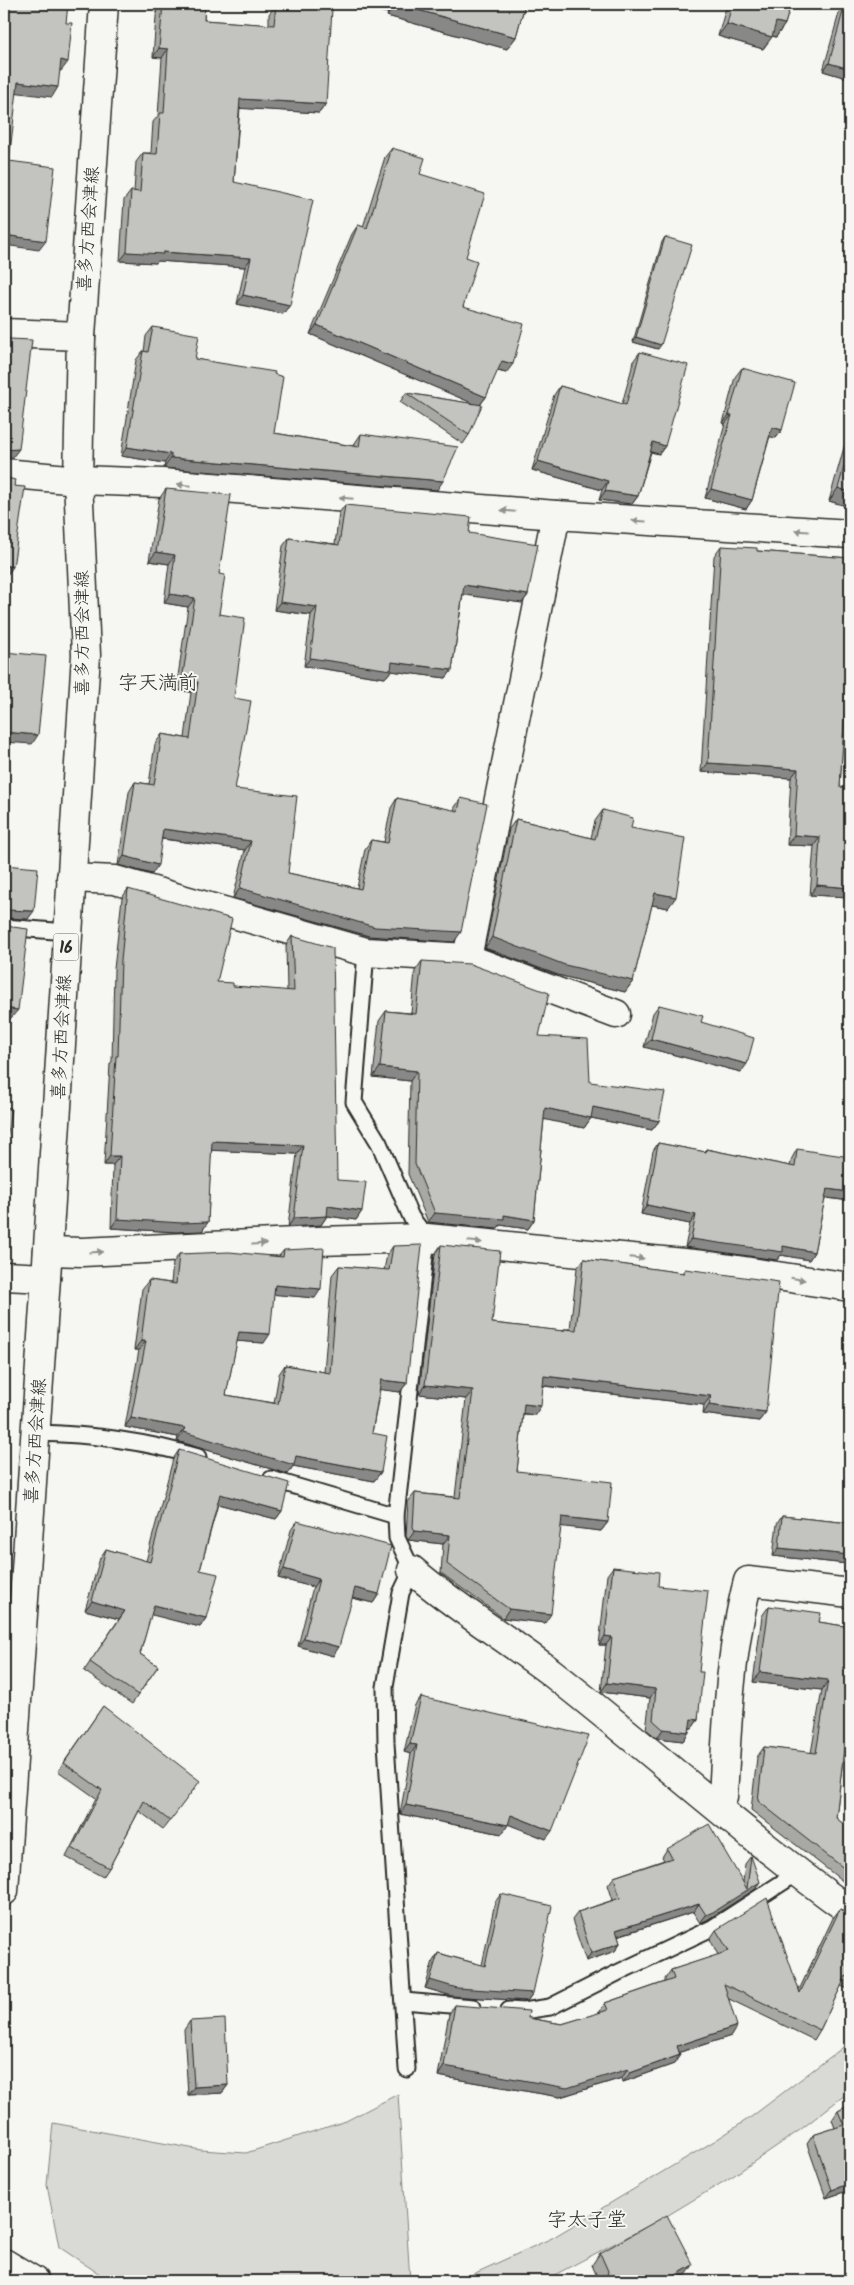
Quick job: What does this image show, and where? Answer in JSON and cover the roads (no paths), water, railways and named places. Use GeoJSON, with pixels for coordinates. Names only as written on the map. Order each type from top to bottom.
{"type":"FeatureCollection","features":[{"type":"Feature","properties":{"kind":"street","name":"喜多方西会津線"},"geometry":{"type":"LineString","coordinates":[[4,1891],[86,655],[78,480],[81,336],[104,4]]}},
{"type":"Feature","properties":{"kind":"street"},"geometry":{"type":"LineString","coordinates":[[4,333],[81,336]]}},
{"type":"Feature","properties":{"kind":"street"},"geometry":{"type":"LineString","coordinates":[[4,473],[78,480],[162,483],[556,515],[850,534]]}},
{"type":"Feature","properties":{"kind":"street"},"geometry":{"type":"LineString","coordinates":[[466,958],[556,515]]}},
{"type":"Feature","properties":{"kind":"street"},"geometry":{"type":"LineString","coordinates":[[71,878],[115,880],[366,952],[466,958],[616,1014]]}},
{"type":"Feature","properties":{"kind":"street"},"geometry":{"type":"LineString","coordinates":[[4,1276],[82,1252],[427,1238],[704,1265],[850,1287]]}},
{"type":"Feature","properties":{"kind":"street"},"geometry":{"type":"LineString","coordinates":[[412,1570],[437,1592],[551,1673],[716,1805],[797,1873],[850,1911]]}},
{"type":"Feature","properties":{"kind":"street"},"geometry":{"type":"LineString","coordinates":[[716,1805],[724,1797],[726,1746],[740,1613],[748,1581],[850,1593]]}},
{"type":"Feature","properties":{"kind":"street"},"geometry":{"type":"LineString","coordinates":[[4,2263],[34,2281]]}},
{"type":"Feature","properties":{"kind":"lane"},"geometry":{"type":"LineString","coordinates":[[4,927],[67,932]]}},
{"type":"Feature","properties":{"kind":"lane"},"geometry":{"type":"LineString","coordinates":[[366,952],[354,1102],[379,1143],[411,1217],[427,1238],[396,1516],[397,1538],[412,1570],[401,1594],[385,1686],[386,1743],[407,2069]]}},
{"type":"Feature","properties":{"kind":"lane"},"geometry":{"type":"LineString","coordinates":[[35,1433],[94,1436],[165,1447],[211,1461]]}},
{"type":"Feature","properties":{"kind":"lane"},"geometry":{"type":"LineString","coordinates":[[257,1475],[396,1516]]}},
{"type":"Feature","properties":{"kind":"lane"},"geometry":{"type":"LineString","coordinates":[[404,2001],[523,2011],[550,2007],[712,1928],[797,1873]]}},
{"type":"Feature","properties":{"kind":"district","name":"字天満前"},"geometry":{"type":"Point","coordinates":[158,682]}},
{"type":"Feature","properties":{"kind":"district","name":"字太子堂"},"geometry":{"type":"Point","coordinates":[587,2219]}}]}
